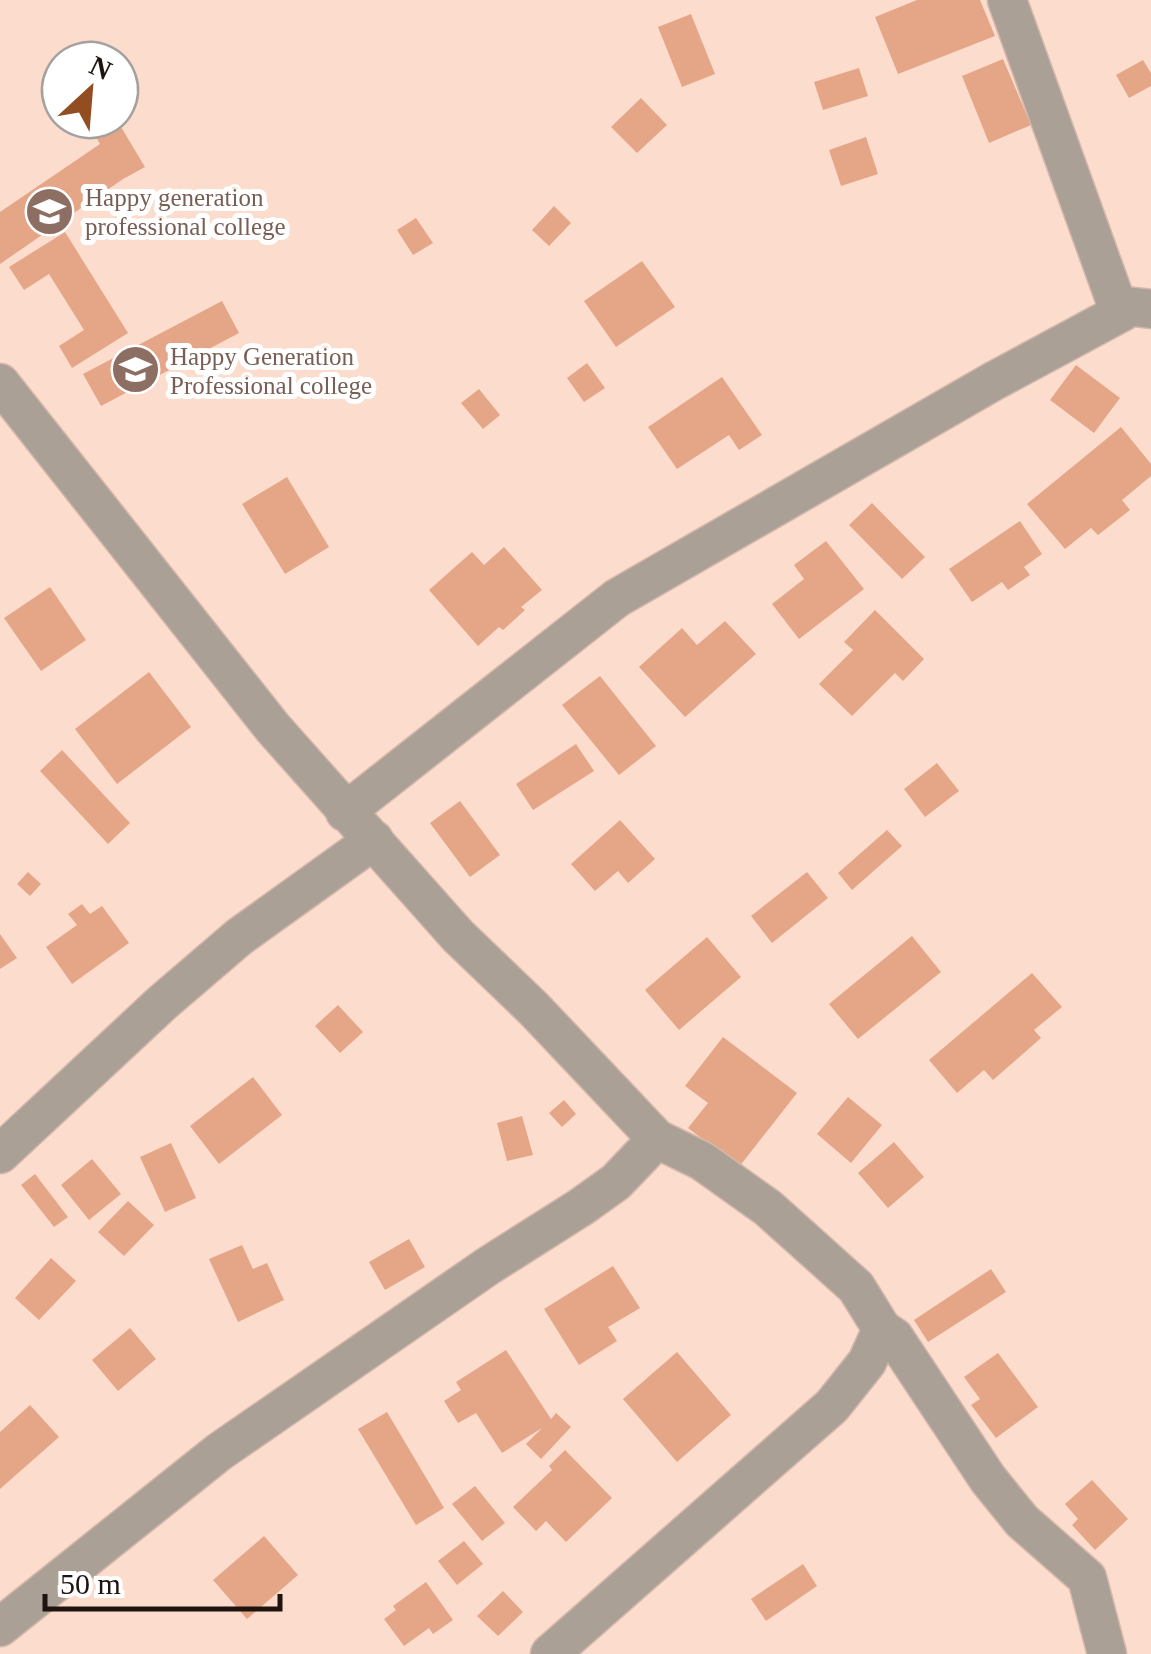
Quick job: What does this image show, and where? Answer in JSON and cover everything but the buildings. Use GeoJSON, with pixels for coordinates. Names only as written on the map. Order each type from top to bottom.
{"type":"FeatureCollection","features":[{"type":"Feature","properties":{"kind":"street"},"geometry":{"type":"LineString","coordinates":[[345,812],[617,598],[992,382],[1134,307],[1007,0]]}},
{"type":"Feature","properties":{"kind":"street"},"geometry":{"type":"LineString","coordinates":[[7,408],[273,728],[458,936],[534,1009],[657,1139],[702,1161],[768,1208],[856,1287],[988,1479],[1022,1520],[1087,1578],[1107,1654]]}},
{"type":"Feature","properties":{"kind":"street"},"geometry":{"type":"LineString","coordinates":[[0,1154],[239,936],[374,840]]}},
{"type":"Feature","properties":{"kind":"street"},"geometry":{"type":"LineString","coordinates":[[0,1627],[219,1452],[488,1266],[581,1208],[616,1182],[657,1139]]}},
{"type":"Feature","properties":{"kind":"street"},"geometry":{"type":"LineString","coordinates":[[550,1654],[832,1406],[866,1362],[882,1329]]}},
{"type":"Feature","properties":{"kind":"place","name":"Happy generation professional college"},"geometry":{"type":"Point","coordinates":[50,211]}},
{"type":"Feature","properties":{"kind":"place","name":"Happy Generation Professional college"},"geometry":{"type":"Point","coordinates":[135,370]}}]}
